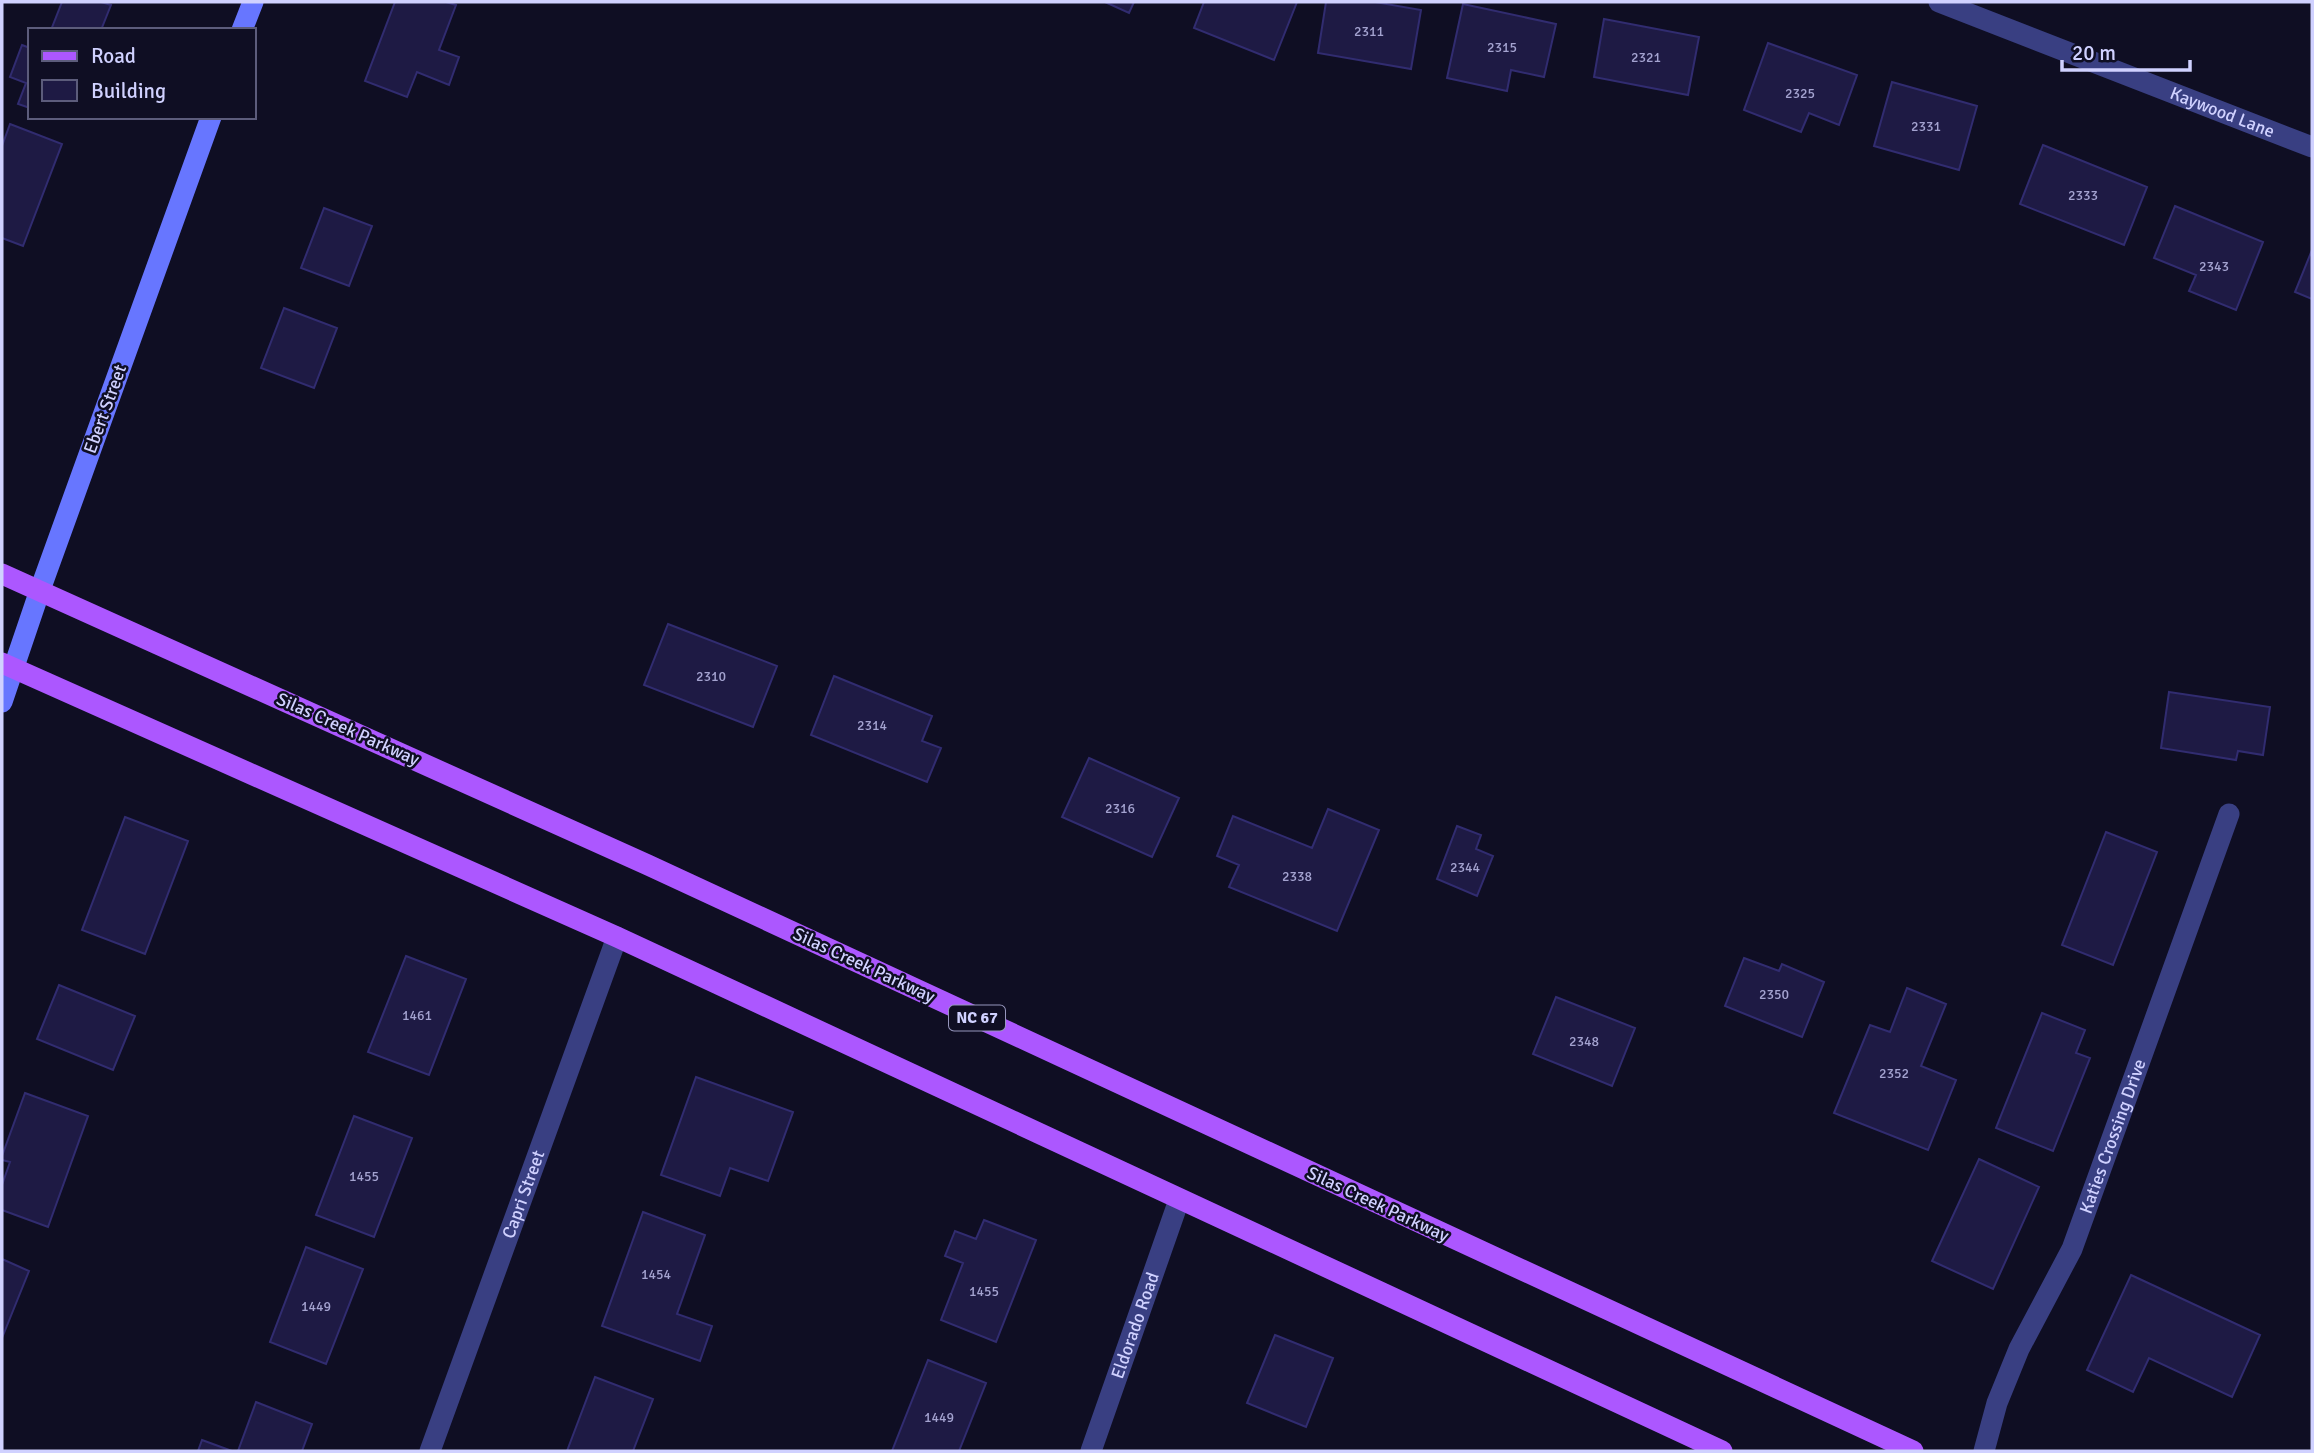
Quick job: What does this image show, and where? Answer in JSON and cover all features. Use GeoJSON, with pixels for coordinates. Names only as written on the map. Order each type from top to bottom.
{"type":"FeatureCollection","features":[{"type":"Feature","properties":{"kind":"main road"},"geometry":{"type":"LineString","coordinates":[[243,28],[253,2]]}},
{"type":"Feature","properties":{"kind":"main road","name":"Ebert Street"},"geometry":{"type":"LineString","coordinates":[[2,702],[8,666],[40,590],[210,119]]}},
{"type":"Feature","properties":{"kind":"main road","name":"Silas Creek Parkway"},"geometry":{"type":"LineString","coordinates":[[2,574],[648,865],[1913,1451]]}},
{"type":"Feature","properties":{"kind":"main road"},"geometry":{"type":"LineString","coordinates":[[8,666],[617,937],[1722,1451]]}},
{"type":"Feature","properties":{"kind":"street","name":"Kaywood Lane"},"geometry":{"type":"LineString","coordinates":[[1939,2],[2312,147]]}},
{"type":"Feature","properties":{"kind":"street","name":"Katies Crossing Drive"},"geometry":{"type":"LineString","coordinates":[[1984,1451],[1997,1403],[2019,1349],[2072,1249],[2229,814]]}},
{"type":"Feature","properties":{"kind":"street","name":"Capri Street"},"geometry":{"type":"LineString","coordinates":[[430,1451],[617,937]]}},
{"type":"Feature","properties":{"kind":"street","name":"Eldorado Road"},"geometry":{"type":"LineString","coordinates":[[1091,1451],[1179,1200]]}},
{"type":"Feature","properties":{"kind":"building"},"geometry":{"type":"Polygon","coordinates":[[[62,2],[101,2],[111,5],[102,28],[52,28],[62,2]]]}},
{"type":"Feature","properties":{"kind":"building"},"geometry":{"type":"Polygon","coordinates":[[[395,2],[446,2],[456,5],[439,50],[459,57],[449,85],[417,72],[407,97],[365,81],[395,2]]]}},
{"type":"Feature","properties":{"kind":"building"},"geometry":{"type":"Polygon","coordinates":[[[1105,2],[1134,2],[1129,13],[1105,2]]]}},
{"type":"Feature","properties":{"kind":"building"},"geometry":{"type":"Polygon","coordinates":[[[1204,2],[1297,2],[1274,60],[1194,28],[1204,2]]]}},
{"type":"Feature","properties":{"kind":"building"},"geometry":{"type":"Polygon","coordinates":[[[1326,2],[1375,2],[1421,10],[1411,69],[1318,53],[1326,2]]]}},
{"type":"Feature","properties":{"kind":"building"},"geometry":{"type":"Polygon","coordinates":[[[1463,4],[1556,24],[1544,77],[1511,70],[1507,91],[1447,78],[1463,4]]]}},
{"type":"Feature","properties":{"kind":"building"},"geometry":{"type":"Polygon","coordinates":[[[1604,19],[1699,37],[1688,95],[1594,77],[1604,19]]]}},
{"type":"Feature","properties":{"kind":"building"},"geometry":{"type":"Polygon","coordinates":[[[1768,43],[1857,75],[1839,125],[1809,113],[1801,132],[1744,110],[1768,43]]]}},
{"type":"Feature","properties":{"kind":"building"},"geometry":{"type":"Polygon","coordinates":[[[22,45],[28,47],[28,107],[18,104],[26,83],[10,77],[22,45]]]}},
{"type":"Feature","properties":{"kind":"building"},"geometry":{"type":"Polygon","coordinates":[[[1892,82],[1977,106],[1959,170],[1874,146],[1892,82]]]}},
{"type":"Feature","properties":{"kind":"building"},"geometry":{"type":"Polygon","coordinates":[[[10,124],[62,144],[23,246],[2,238],[2,146],[10,124]]]}},
{"type":"Feature","properties":{"kind":"building"},"geometry":{"type":"Polygon","coordinates":[[[2043,145],[2147,187],[2124,245],[2020,204],[2043,145]]]}},
{"type":"Feature","properties":{"kind":"building"},"geometry":{"type":"Polygon","coordinates":[[[2175,206],[2263,242],[2236,310],[2189,291],[2196,275],[2154,258],[2175,206]]]}},
{"type":"Feature","properties":{"kind":"building"},"geometry":{"type":"Polygon","coordinates":[[[324,208],[372,226],[349,286],[301,268],[324,208]]]}},
{"type":"Feature","properties":{"kind":"building"},"geometry":{"type":"Polygon","coordinates":[[[2312,250],[2312,299],[2295,292],[2312,250]]]}},
{"type":"Feature","properties":{"kind":"building"},"geometry":{"type":"Polygon","coordinates":[[[284,308],[337,328],[314,388],[261,368],[284,308]]]}},
{"type":"Feature","properties":{"kind":"building"},"geometry":{"type":"Polygon","coordinates":[[[668,624],[777,666],[753,727],[644,685],[668,624]]]}},
{"type":"Feature","properties":{"kind":"building"},"geometry":{"type":"Polygon","coordinates":[[[834,676],[932,716],[922,741],[941,748],[927,782],[811,735],[834,676]]]}},
{"type":"Feature","properties":{"kind":"building"},"geometry":{"type":"Polygon","coordinates":[[[2169,692],[2270,707],[2263,755],[2238,751],[2236,760],[2161,748],[2169,692]]]}},
{"type":"Feature","properties":{"kind":"building"},"geometry":{"type":"Polygon","coordinates":[[[1089,758],[1179,798],[1152,857],[1062,817],[1089,758]]]}},
{"type":"Feature","properties":{"kind":"building"},"geometry":{"type":"Polygon","coordinates":[[[1328,809],[1379,830],[1337,931],[1229,887],[1239,865],[1217,856],[1233,816],[1312,848],[1328,809]]]}},
{"type":"Feature","properties":{"kind":"building"},"geometry":{"type":"Polygon","coordinates":[[[125,817],[188,841],[145,954],[82,930],[125,817]]]}},
{"type":"Feature","properties":{"kind":"building"},"geometry":{"type":"Polygon","coordinates":[[[1457,826],[1481,835],[1476,849],[1493,856],[1477,896],[1437,879],[1457,826]]]}},
{"type":"Feature","properties":{"kind":"building"},"geometry":{"type":"Polygon","coordinates":[[[2106,832],[2157,852],[2113,965],[2062,945],[2106,832]]]}},
{"type":"Feature","properties":{"kind":"building"},"geometry":{"type":"Polygon","coordinates":[[[406,956],[466,979],[429,1075],[368,1052],[406,956]]]}},
{"type":"Feature","properties":{"kind":"building"},"geometry":{"type":"Polygon","coordinates":[[[1744,958],[1779,971],[1782,964],[1824,982],[1802,1037],[1725,1006],[1744,958]]]}},
{"type":"Feature","properties":{"kind":"building"},"geometry":{"type":"Polygon","coordinates":[[[59,985],[135,1016],[113,1070],[37,1039],[59,985]]]}},
{"type":"Feature","properties":{"kind":"building"},"geometry":{"type":"Polygon","coordinates":[[[1907,988],[1946,1004],[1921,1066],[1956,1080],[1928,1150],[1834,1113],[1870,1025],[1890,1032],[1907,988]]]}},
{"type":"Feature","properties":{"kind":"building"},"geometry":{"type":"Polygon","coordinates":[[[1556,997],[1635,1028],[1612,1086],[1533,1054],[1556,997]]]}},
{"type":"Feature","properties":{"kind":"building"},"geometry":{"type":"Polygon","coordinates":[[[2042,1013],[2085,1030],[2076,1053],[2090,1058],[2053,1151],[1996,1128],[2042,1013]]]}},
{"type":"Feature","properties":{"kind":"building"},"geometry":{"type":"Polygon","coordinates":[[[696,1077],[793,1112],[768,1181],[730,1168],[720,1196],[661,1175],[696,1077]]]}},
{"type":"Feature","properties":{"kind":"building"},"geometry":{"type":"Polygon","coordinates":[[[25,1093],[88,1116],[48,1227],[2,1210],[2,1185],[10,1162],[2,1160],[2,1156],[25,1093]]]}},
{"type":"Feature","properties":{"kind":"building"},"geometry":{"type":"Polygon","coordinates":[[[354,1116],[412,1138],[374,1237],[316,1215],[354,1116]]]}},
{"type":"Feature","properties":{"kind":"building"},"geometry":{"type":"Polygon","coordinates":[[[1979,1159],[2039,1187],[1993,1289],[1932,1261],[1979,1159]]]}},
{"type":"Feature","properties":{"kind":"building"},"geometry":{"type":"Polygon","coordinates":[[[643,1212],[705,1235],[677,1314],[712,1326],[700,1361],[602,1326],[643,1212]]]}},
{"type":"Feature","properties":{"kind":"building"},"geometry":{"type":"Polygon","coordinates":[[[984,1220],[1036,1240],[996,1342],[941,1320],[963,1263],[945,1256],[955,1231],[976,1239],[984,1220]]]}},
{"type":"Feature","properties":{"kind":"building"},"geometry":{"type":"Polygon","coordinates":[[[306,1247],[363,1269],[326,1364],[270,1342],[306,1247]]]}},
{"type":"Feature","properties":{"kind":"building"},"geometry":{"type":"Polygon","coordinates":[[[2,1259],[29,1271],[2,1338],[2,1259]]]}},
{"type":"Feature","properties":{"kind":"building"},"geometry":{"type":"Polygon","coordinates":[[[2131,1275],[2260,1335],[2232,1397],[2149,1358],[2133,1392],[2087,1370],[2131,1275]]]}},
{"type":"Feature","properties":{"kind":"building"},"geometry":{"type":"Polygon","coordinates":[[[1275,1335],[1333,1358],[1306,1427],[1247,1403],[1275,1335]]]}},
{"type":"Feature","properties":{"kind":"building"},"geometry":{"type":"Polygon","coordinates":[[[928,1360],[986,1383],[959,1451],[892,1451],[928,1360]]]}},
{"type":"Feature","properties":{"kind":"building"},"geometry":{"type":"Polygon","coordinates":[[[595,1377],[653,1399],[633,1451],[567,1451],[595,1377]]]}},
{"type":"Feature","properties":{"kind":"building"},"geometry":{"type":"Polygon","coordinates":[[[256,1402],[312,1424],[302,1451],[238,1451],[256,1402]]]}},
{"type":"Feature","properties":{"kind":"building"},"geometry":{"type":"Polygon","coordinates":[[[202,1440],[232,1451],[198,1451],[202,1440]]]}}]}
